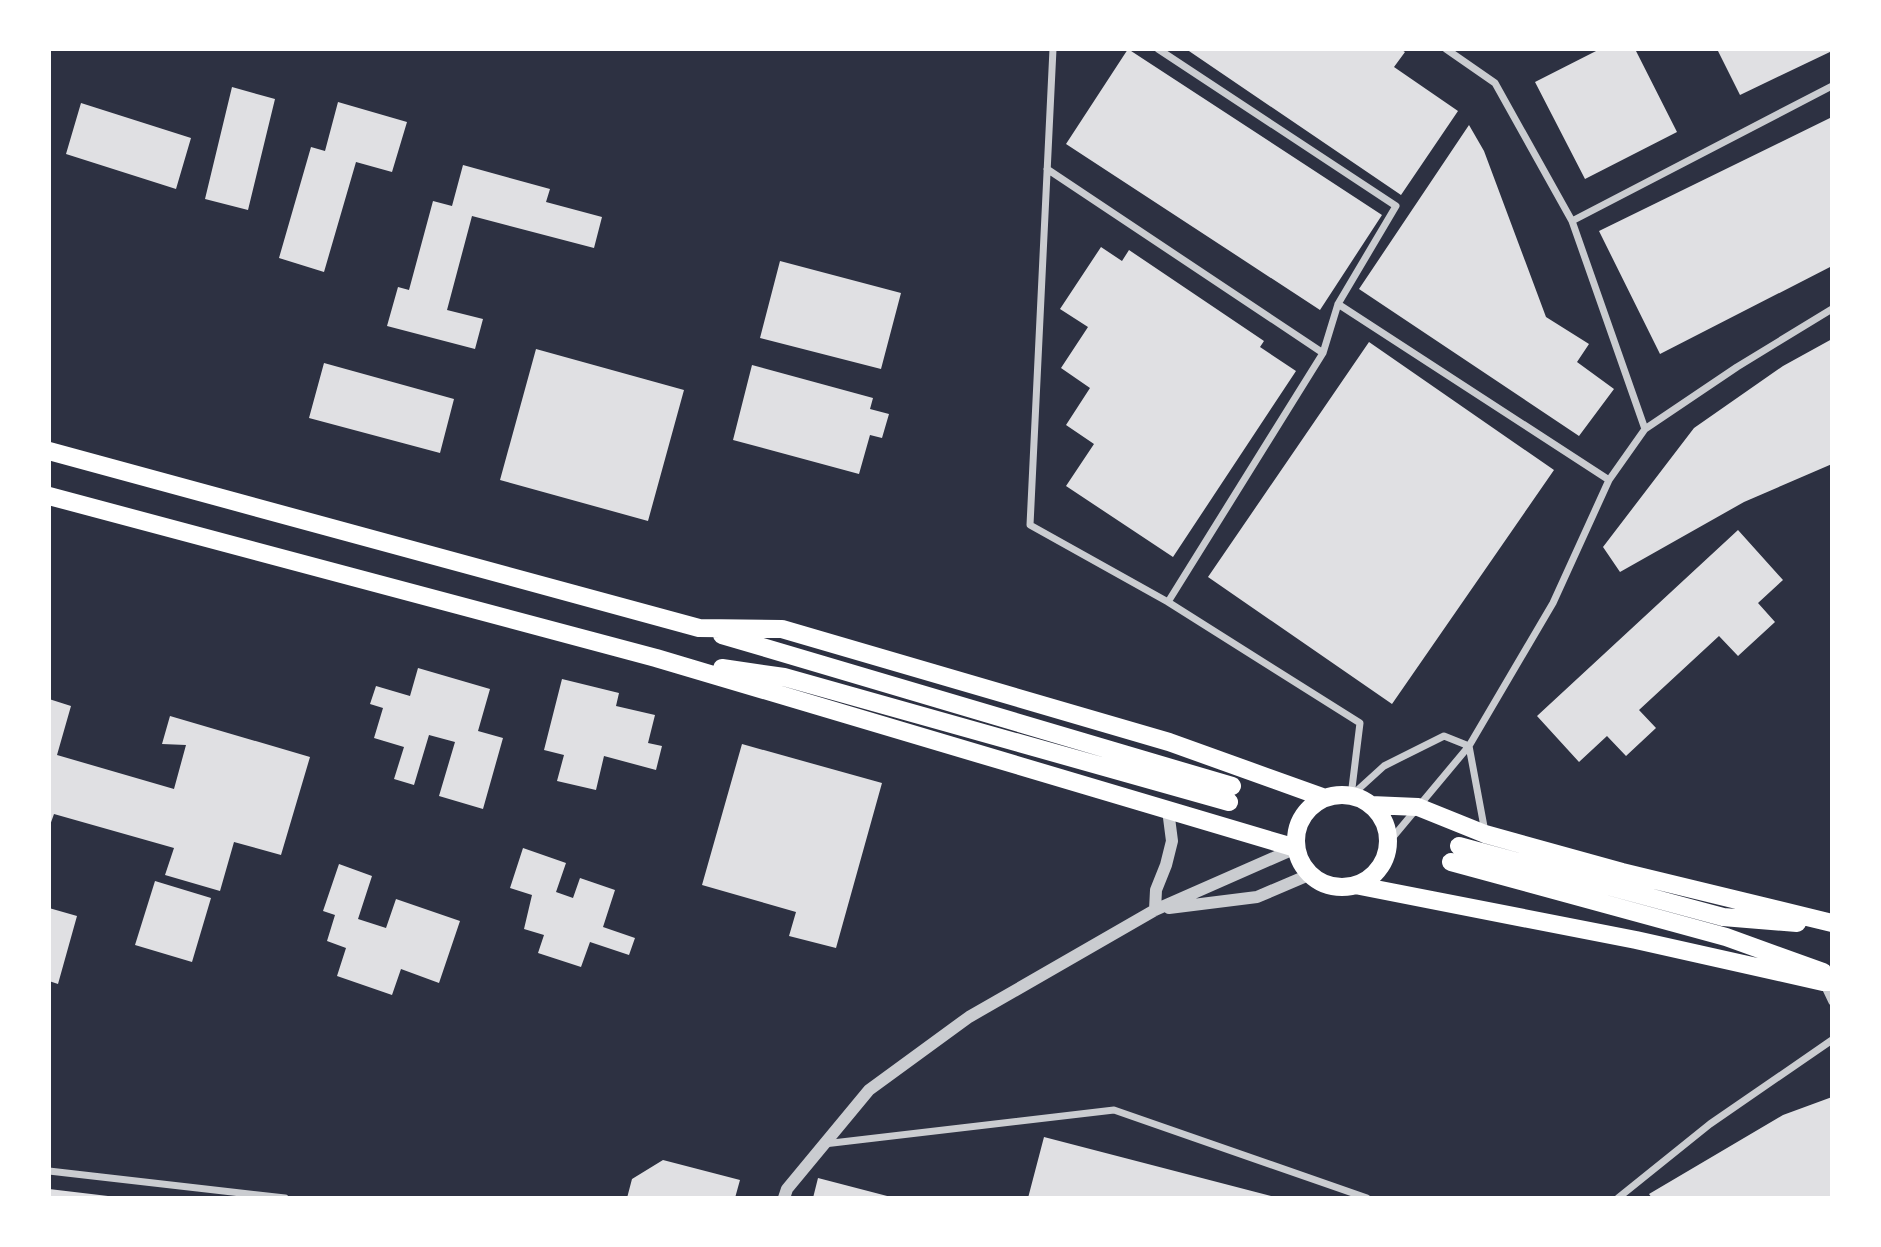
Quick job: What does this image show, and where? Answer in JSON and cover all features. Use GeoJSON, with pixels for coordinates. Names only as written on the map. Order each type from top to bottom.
{"type":"FeatureCollection","features":[{"type":"Feature","properties":{"kind":"main road"},"geometry":{"type":"LineString","coordinates":[[49,452],[699,628],[1231,794],[784,677],[656,657]]}},
{"type":"Feature","properties":{"kind":"main road"},"geometry":{"type":"LineString","coordinates":[[49,496],[656,657],[1296,848]]}},
{"type":"Feature","properties":{"kind":"main road"},"geometry":{"type":"LineString","coordinates":[[699,628],[782,629],[1169,742],[1325,798]]}},
{"type":"Feature","properties":{"kind":"main road"},"geometry":{"type":"LineString","coordinates":[[1338,794],[1351,796],[1362,799],[1381,815],[1387,828],[1388,842],[1386,857],[1379,869],[1368,879],[1355,885],[1339,887],[1324,883],[1311,874],[1296,848],[1297,832],[1302,818],[1312,806],[1338,794]]}},
{"type":"Feature","properties":{"kind":"main road"},"geometry":{"type":"LineString","coordinates":[[1371,805],[1418,807],[1485,835],[1832,924]]}},
{"type":"Feature","properties":{"kind":"main road"},"geometry":{"type":"LineString","coordinates":[[1829,980],[1726,937],[1455,854],[1723,917],[1832,924]]}},
{"type":"Feature","properties":{"kind":"main road"},"geometry":{"type":"LineString","coordinates":[[1355,885],[1829,980]]}},
{"type":"Feature","properties":{"kind":"street"},"geometry":{"type":"LineString","coordinates":[[1053,49],[1030,525],[1168,602],[1360,723],[1351,796]]}},
{"type":"Feature","properties":{"kind":"street"},"geometry":{"type":"LineString","coordinates":[[1158,49],[1396,206],[1338,304],[1323,353],[1168,602]]}},
{"type":"Feature","properties":{"kind":"street"},"geometry":{"type":"LineString","coordinates":[[1446,49],[1495,83],[1572,221],[1645,429]]}},
{"type":"Feature","properties":{"kind":"street"},"geometry":{"type":"LineString","coordinates":[[1572,221],[1832,86]]}},
{"type":"Feature","properties":{"kind":"street"},"geometry":{"type":"LineString","coordinates":[[1047,169],[1323,353]]}},
{"type":"Feature","properties":{"kind":"street"},"geometry":{"type":"LineString","coordinates":[[1338,304],[1609,480]]}},
{"type":"Feature","properties":{"kind":"street"},"geometry":{"type":"LineString","coordinates":[[1388,842],[1469,746],[1553,603],[1609,480],[1645,429],[1737,367],[1832,309]]}},
{"type":"Feature","properties":{"kind":"street"},"geometry":{"type":"LineString","coordinates":[[1351,796],[1384,766],[1444,736],[1469,746]]}},
{"type":"Feature","properties":{"kind":"street"},"geometry":{"type":"LineString","coordinates":[[1469,746],[1485,835]]}},
{"type":"Feature","properties":{"kind":"street"},"geometry":{"type":"LineString","coordinates":[[1155,910],[1156,890],[1172,841],[1168,810]]}},
{"type":"Feature","properties":{"kind":"street"},"geometry":{"type":"LineString","coordinates":[[784,1198],[786,1189],[869,1090],[969,1017],[1155,910],[1296,848]]}},
{"type":"Feature","properties":{"kind":"street"},"geometry":{"type":"LineString","coordinates":[[1155,910],[1257,897],[1311,874]]}},
{"type":"Feature","properties":{"kind":"street"},"geometry":{"type":"LineString","coordinates":[[1829,980],[1832,1002]]}},
{"type":"Feature","properties":{"kind":"street"},"geometry":{"type":"LineString","coordinates":[[1618,1198],[1710,1124],[1832,1040]]}},
{"type":"Feature","properties":{"kind":"street"},"geometry":{"type":"LineString","coordinates":[[824,1144],[1114,1110],[1367,1198]]}},
{"type":"Feature","properties":{"kind":"street"},"geometry":{"type":"LineString","coordinates":[[49,1171],[285,1198]]}},
{"type":"Feature","properties":{"kind":"building"},"geometry":{"type":"Polygon","coordinates":[[[1128,49],[1382,215],[1320,310],[1066,144],[1128,49]]]}},
{"type":"Feature","properties":{"kind":"building"},"geometry":{"type":"Polygon","coordinates":[[[1186,49],[1400,49],[1405,52],[1394,67],[1458,111],[1401,195],[1186,49]]]}},
{"type":"Feature","properties":{"kind":"building"},"geometry":{"type":"Polygon","coordinates":[[[1600,49],[1635,49],[1677,132],[1585,179],[1535,82],[1600,49]]]}},
{"type":"Feature","properties":{"kind":"building"},"geometry":{"type":"Polygon","coordinates":[[[1717,49],[1832,49],[1832,51],[1740,95],[1717,49]]]}},
{"type":"Feature","properties":{"kind":"building"},"geometry":{"type":"Polygon","coordinates":[[[232,87],[275,99],[248,210],[205,199],[232,87]]]}},
{"type":"Feature","properties":{"kind":"building"},"geometry":{"type":"Polygon","coordinates":[[[338,102],[407,122],[392,172],[356,162],[324,272],[279,258],[311,147],[325,151],[338,102]]]}},
{"type":"Feature","properties":{"kind":"building"},"geometry":{"type":"Polygon","coordinates":[[[81,103],[191,138],[176,189],[66,154],[81,103]]]}},
{"type":"Feature","properties":{"kind":"building"},"geometry":{"type":"Polygon","coordinates":[[[1832,117],[1832,266],[1660,354],[1599,231],[1832,117]]]}},
{"type":"Feature","properties":{"kind":"building"},"geometry":{"type":"Polygon","coordinates":[[[1469,125],[1484,151],[1546,317],[1589,344],[1577,362],[1614,389],[1579,436],[1359,289],[1469,125]]]}},
{"type":"Feature","properties":{"kind":"building"},"geometry":{"type":"Polygon","coordinates":[[[463,165],[550,189],[546,202],[602,217],[594,248],[472,216],[447,310],[483,319],[475,349],[387,326],[398,287],[409,290],[433,201],[452,206],[463,165]]]}},
{"type":"Feature","properties":{"kind":"building"},"geometry":{"type":"Polygon","coordinates":[[[1101,247],[1122,261],[1129,250],[1264,341],[1260,347],[1296,371],[1173,557],[1066,486],[1094,444],[1066,425],[1090,388],[1061,368],[1088,327],[1060,309],[1101,247]]]}},
{"type":"Feature","properties":{"kind":"building"},"geometry":{"type":"Polygon","coordinates":[[[780,261],[901,293],[881,369],[760,338],[780,261]]]}},
{"type":"Feature","properties":{"kind":"building"},"geometry":{"type":"Polygon","coordinates":[[[1832,339],[1832,464],[1744,502],[1620,572],[1603,547],[1694,428],[1783,366],[1832,339]]]}},
{"type":"Feature","properties":{"kind":"building"},"geometry":{"type":"Polygon","coordinates":[[[1369,342],[1554,470],[1392,704],[1208,577],[1369,342]]]}},
{"type":"Feature","properties":{"kind":"building"},"geometry":{"type":"Polygon","coordinates":[[[536,349],[684,390],[648,521],[500,480],[536,349]]]}},
{"type":"Feature","properties":{"kind":"building"},"geometry":{"type":"Polygon","coordinates":[[[324,363],[454,399],[440,453],[309,418],[324,363]]]}},
{"type":"Feature","properties":{"kind":"building"},"geometry":{"type":"Polygon","coordinates":[[[752,365],[873,398],[870,409],[889,414],[882,438],[870,435],[859,474],[733,440],[752,365]]]}},
{"type":"Feature","properties":{"kind":"building"},"geometry":{"type":"Polygon","coordinates":[[[1738,530],[1783,580],[1758,603],[1775,622],[1738,656],[1719,636],[1639,710],[1656,728],[1626,756],[1607,736],[1579,762],[1537,716],[1738,530]]]}},
{"type":"Feature","properties":{"kind":"building"},"geometry":{"type":"Polygon","coordinates":[[[418,668],[490,689],[478,731],[503,738],[483,809],[439,796],[455,742],[429,735],[414,785],[394,779],[404,747],[374,738],[383,708],[370,704],[376,686],[410,696],[418,668]]]}},
{"type":"Feature","properties":{"kind":"building"},"geometry":{"type":"Polygon","coordinates":[[[562,679],[619,693],[616,706],[655,715],[648,743],[662,746],[656,770],[604,756],[596,790],[557,781],[564,755],[544,750],[562,679]]]}},
{"type":"Feature","properties":{"kind":"building"},"geometry":{"type":"Polygon","coordinates":[[[49,699],[71,706],[57,755],[174,789],[186,745],[162,744],[170,716],[310,757],[281,855],[234,842],[220,891],[165,875],[174,848],[54,814],[49,828],[49,699]]]}},
{"type":"Feature","properties":{"kind":"building"},"geometry":{"type":"Polygon","coordinates":[[[742,744],[882,783],[836,948],[789,936],[796,912],[702,885],[742,744]]]}},
{"type":"Feature","properties":{"kind":"building"},"geometry":{"type":"Polygon","coordinates":[[[523,848],[566,863],[556,892],[573,898],[580,878],[615,890],[603,927],[635,938],[629,955],[590,942],[581,967],[538,953],[544,935],[524,929],[532,895],[510,888],[523,848]]]}},
{"type":"Feature","properties":{"kind":"building"},"geometry":{"type":"Polygon","coordinates":[[[339,864],[372,876],[358,919],[386,928],[396,899],[460,921],[439,983],[401,969],[392,995],[337,976],[346,948],[327,941],[335,915],[323,911],[339,864]]]}},
{"type":"Feature","properties":{"kind":"building"},"geometry":{"type":"Polygon","coordinates":[[[155,881],[211,898],[192,962],[135,945],[155,881]]]}},
{"type":"Feature","properties":{"kind":"building"},"geometry":{"type":"Polygon","coordinates":[[[49,908],[77,916],[58,984],[49,981],[49,908]]]}},
{"type":"Feature","properties":{"kind":"building"},"geometry":{"type":"Polygon","coordinates":[[[1832,1097],[1832,1198],[1652,1198],[1649,1194],[1783,1115],[1832,1097]]]}},
{"type":"Feature","properties":{"kind":"building"},"geometry":{"type":"Polygon","coordinates":[[[1044,1137],[1275,1197],[1275,1198],[1028,1198],[1044,1137]]]}},
{"type":"Feature","properties":{"kind":"building"},"geometry":{"type":"Polygon","coordinates":[[[663,1160],[740,1180],[735,1198],[627,1198],[632,1179],[663,1160]]]}},
{"type":"Feature","properties":{"kind":"building"},"geometry":{"type":"Polygon","coordinates":[[[818,1178],[891,1197],[891,1198],[813,1198],[818,1178]]]}},
{"type":"Feature","properties":{"kind":"building"},"geometry":{"type":"Polygon","coordinates":[[[49,1189],[108,1196],[108,1198],[49,1198],[49,1189]]]}}]}
